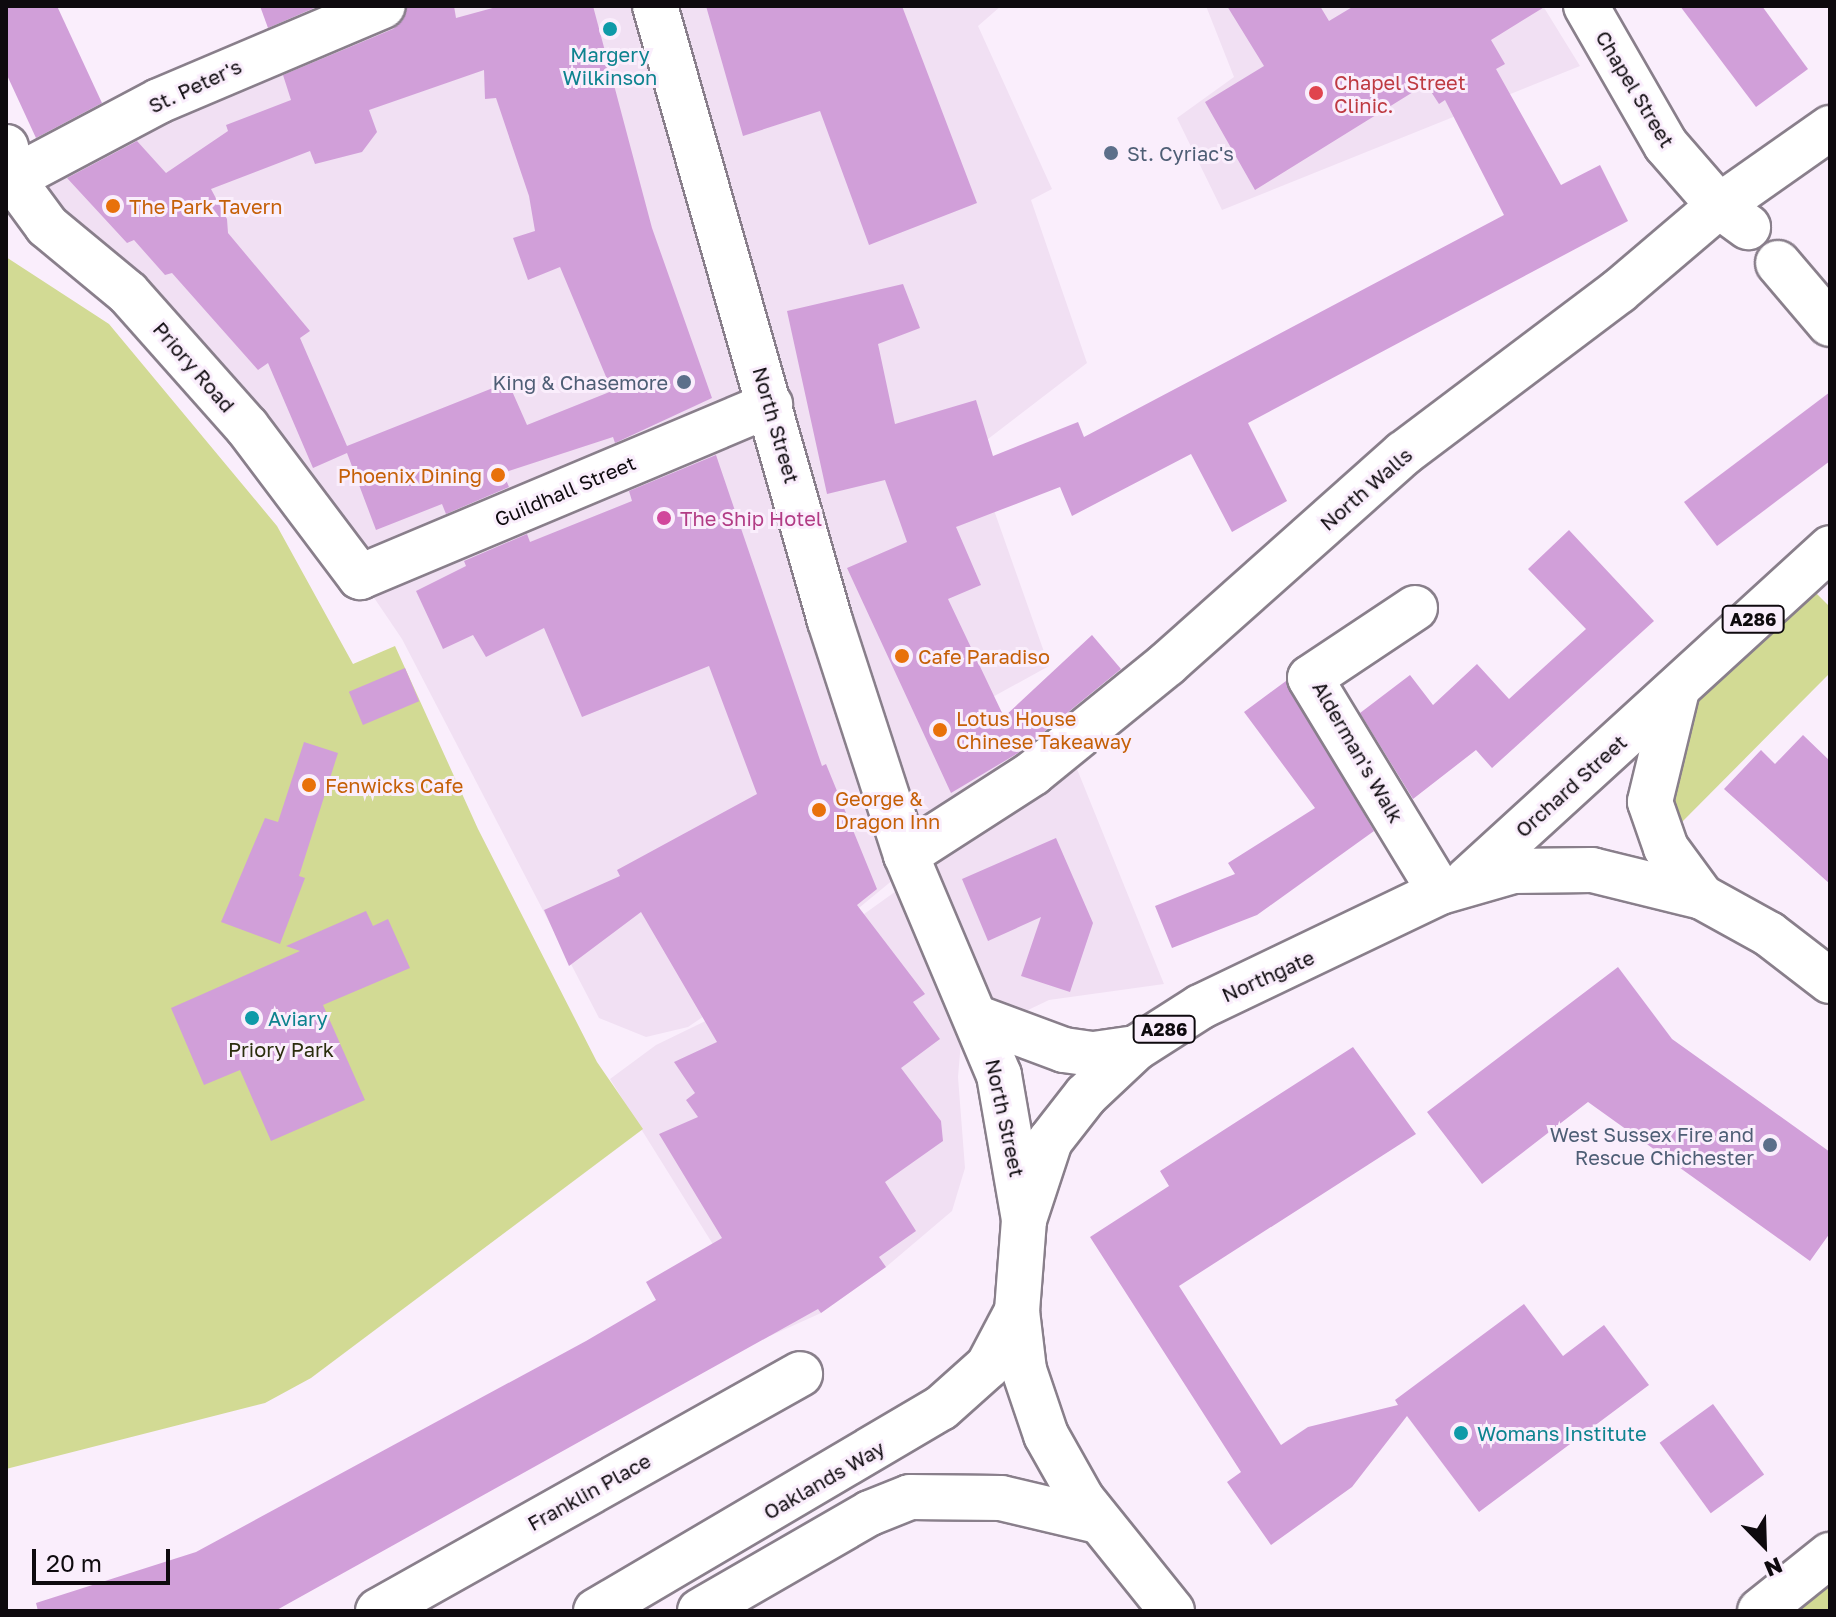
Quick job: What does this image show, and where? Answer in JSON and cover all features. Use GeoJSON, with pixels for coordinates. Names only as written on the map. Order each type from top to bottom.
{"type":"FeatureCollection","features":[{"type":"Feature","properties":{"kind":"street","name":"St. Peter's"},"geometry":{"type":"LineString","coordinates":[[9,170],[159,101],[383,6]]}},
{"type":"Feature","properties":{"kind":"street","name":"North Street"},"geometry":{"type":"LineString","coordinates":[[655,6],[830,621],[906,855],[978,1018],[1003,1090],[1024,1220]]}},
{"type":"Feature","properties":{"kind":"street","name":"Chapel Street"},"geometry":{"type":"LineString","coordinates":[[1586,6],[1666,145],[1733,217]]}},
{"type":"Feature","properties":{"kind":"street","name":"North Walls"},"geometry":{"type":"LineString","coordinates":[[906,855],[1033,773],[1167,664],[1404,453],[1619,291],[1733,217],[1830,128]]}},
{"type":"Feature","properties":{"kind":"street","name":"Priory Road"},"geometry":{"type":"LineString","coordinates":[[9,170],[47,226],[128,293],[247,427],[360,577]]}},
{"type":"Feature","properties":{"kind":"street"},"geometry":{"type":"LineString","coordinates":[[1778,263],[1830,324]]}},
{"type":"Feature","properties":{"kind":"street","name":"Guildhall Street"},"geometry":{"type":"LineString","coordinates":[[360,577],[770,405]]}},
{"type":"Feature","properties":{"kind":"street","name":"Orchard Street"},"geometry":{"type":"LineString","coordinates":[[1452,887],[1677,690],[1830,548]]}},
{"type":"Feature","properties":{"kind":"street","name":"Alderman's Walk"},"geometry":{"type":"LineString","coordinates":[[1415,608],[1310,678],[1452,887]]}},
{"type":"Feature","properties":{"kind":"street","name":"A286"},"geometry":{"type":"LineString","coordinates":[[1677,690],[1650,802],[1666,848],[1702,897],[1769,934],[1830,981]]}},
{"type":"Feature","properties":{"kind":"street","name":"Northgate"},"geometry":{"type":"LineString","coordinates":[[1172,1611],[1098,1521],[1044,1431],[1024,1370],[1017,1311],[1024,1220],[1050,1141],[1086,1095],[1136,1048],[1200,1007],[1452,887],[1513,871],[1592,870],[1702,897]]}},
{"type":"Feature","properties":{"kind":"street","name":"North Street"},"geometry":{"type":"LineString","coordinates":[[978,1018],[1064,1050],[1094,1054],[1136,1048]]}},
{"type":"Feature","properties":{"kind":"street","name":"Oaklands Way"},"geometry":{"type":"LineString","coordinates":[[596,1611],[941,1408],[988,1366],[1017,1311]]}},
{"type":"Feature","properties":{"kind":"street","name":"Franklin Place"},"geometry":{"type":"LineString","coordinates":[[378,1611],[800,1374]]}},
{"type":"Feature","properties":{"kind":"street"},"geometry":{"type":"LineString","coordinates":[[700,1611],[870,1513],[910,1497],[1001,1498],[1098,1521]]}},
{"type":"Feature","properties":{"kind":"street"},"geometry":{"type":"LineString","coordinates":[[1760,1611],[1830,1555]]}},
{"type":"Feature","properties":{"kind":"shaded area"},"geometry":{"type":"Polygon","coordinates":[[[380,6],[1001,6],[978,26],[1052,189],[1031,200],[1087,363],[988,439],[971,445],[1049,666],[989,699],[1019,760],[1060,727],[1164,984],[1049,1000],[961,1042],[958,1077],[965,1168],[952,1211],[886,1267],[821,1313],[770,1336],[610,1079],[656,1045],[724,1012],[839,932],[917,876],[911,865],[837,926],[688,1027],[646,1037],[599,1018],[402,639],[360,577],[14,181],[380,6]]]}},
{"type":"Feature","properties":{"kind":"shaded area","name":"Chapel Street Clinic."},"geometry":{"type":"Polygon","coordinates":[[[1206,6],[1543,6],[1580,66],[1222,210],[1177,118],[1234,77],[1206,6]]]}},
{"type":"Feature","properties":{"kind":"green space","name":"Priory Park"},"geometry":{"type":"Polygon","coordinates":[[[6,257],[109,324],[277,526],[353,664],[395,646],[478,829],[597,1062],[643,1129],[311,1378],[265,1403],[6,1469],[6,257]]]}},
{"type":"Feature","properties":{"kind":"green space"},"geometry":{"type":"Polygon","coordinates":[[[1814,591],[1830,607],[1830,673],[1677,827],[1665,807],[1689,705],[1814,591]]]}},
{"type":"Feature","properties":{"kind":"green space"},"geometry":{"type":"Polygon","coordinates":[[[1830,1574],[1830,1611],[1783,1611],[1830,1574]]]}},
{"type":"Feature","properties":{"kind":"building"},"geometry":{"type":"Polygon","coordinates":[[[6,6],[57,6],[102,103],[36,138],[6,73],[6,6]]]}},
{"type":"Feature","properties":{"kind":"building"},"geometry":{"type":"Polygon","coordinates":[[[260,6],[319,6],[268,28],[260,6]]]}},
{"type":"Feature","properties":{"kind":"building"},"geometry":{"type":"Polygon","coordinates":[[[407,6],[454,6],[456,18],[500,6],[593,6],[652,228],[712,398],[615,443],[613,437],[503,473],[509,487],[446,514],[442,504],[376,530],[347,453],[313,468],[268,363],[258,370],[172,273],[165,275],[134,240],[127,243],[67,178],[137,141],[166,173],[228,131],[226,125],[291,100],[283,75],[393,29],[403,20],[407,6]],[[484,70],[369,110],[377,132],[362,152],[315,164],[310,151],[211,189],[227,219],[228,233],[310,331],[300,338],[347,446],[508,382],[527,425],[612,391],[560,267],[528,280],[513,238],[535,231],[529,196],[496,98],[485,99],[484,70]]]}},
{"type":"Feature","properties":{"kind":"building"},"geometry":{"type":"Polygon","coordinates":[[[706,6],[902,6],[977,203],[869,245],[820,111],[743,136],[706,6]]]}},
{"type":"Feature","properties":{"kind":"building"},"geometry":{"type":"Polygon","coordinates":[[[1227,6],[1320,6],[1329,21],[1354,6],[1546,6],[1491,40],[1505,64],[1496,69],[1561,185],[1600,165],[1628,221],[1248,423],[1287,501],[1232,532],[1191,454],[1072,516],[1060,487],[956,527],[981,585],[948,599],[1004,717],[1092,635],[1121,669],[1018,753],[951,793],[847,568],[907,542],[885,480],[827,494],[787,311],[903,284],[920,328],[878,344],[895,424],[976,400],[993,456],[1078,422],[1084,437],[1504,215],[1445,100],[1439,104],[1426,84],[1255,190],[1205,102],[1264,66],[1227,6]]]}},
{"type":"Feature","properties":{"kind":"building"},"geometry":{"type":"Polygon","coordinates":[[[1680,6],[1762,6],[1808,69],[1756,107],[1680,6]]]}},
{"type":"Feature","properties":{"kind":"building"},"geometry":{"type":"Polygon","coordinates":[[[1830,392],[1830,461],[1717,546],[1684,502],[1830,392]]]}},
{"type":"Feature","properties":{"kind":"building"},"geometry":{"type":"Polygon","coordinates":[[[716,455],[822,766],[826,764],[877,889],[857,905],[925,994],[913,1002],[940,1039],[901,1068],[941,1121],[943,1141],[885,1182],[916,1231],[879,1257],[886,1267],[821,1313],[818,1309],[275,1611],[38,1611],[36,1603],[196,1552],[586,1341],[656,1300],[646,1282],[722,1238],[659,1134],[698,1117],[686,1100],[695,1093],[674,1062],[717,1042],[641,912],[569,966],[544,910],[620,876],[617,870],[757,794],[709,666],[582,717],[544,628],[486,657],[473,635],[443,649],[416,591],[466,566],[464,561],[527,534],[530,542],[632,501],[629,491],[716,455]]]}},
{"type":"Feature","properties":{"kind":"building"},"geometry":{"type":"Polygon","coordinates":[[[1569,530],[1654,621],[1492,768],[1476,750],[1413,799],[1360,713],[1410,675],[1433,705],[1477,664],[1509,699],[1586,629],[1528,569],[1569,530]]]}},
{"type":"Feature","properties":{"kind":"building"},"geometry":{"type":"Polygon","coordinates":[[[405,668],[419,701],[363,725],[349,692],[405,668]]]}},
{"type":"Feature","properties":{"kind":"building"},"geometry":{"type":"Polygon","coordinates":[[[1286,681],[1374,831],[1257,915],[1172,948],[1155,906],[1235,874],[1228,863],[1315,808],[1244,712],[1286,681]]]}},
{"type":"Feature","properties":{"kind":"building"},"geometry":{"type":"Polygon","coordinates":[[[1803,735],[1830,761],[1830,884],[1724,789],[1761,750],[1775,764],[1803,735]]]}},
{"type":"Feature","properties":{"kind":"building"},"geometry":{"type":"Polygon","coordinates":[[[304,742],[338,753],[299,876],[305,878],[280,944],[221,922],[265,818],[278,822],[304,742]]]}},
{"type":"Feature","properties":{"kind":"building"},"geometry":{"type":"Polygon","coordinates":[[[1056,838],[1093,923],[1070,992],[1021,976],[1041,917],[988,941],[962,879],[1056,838]]]}},
{"type":"Feature","properties":{"kind":"building","name":"Aviary"},"geometry":{"type":"Polygon","coordinates":[[[366,911],[373,926],[388,919],[410,968],[323,1005],[365,1100],[271,1141],[240,1070],[204,1085],[171,1008],[300,951],[286,946],[366,911]]]}},
{"type":"Feature","properties":{"kind":"building"},"geometry":{"type":"Polygon","coordinates":[[[1618,967],[1672,1039],[1830,1152],[1830,1233],[1810,1261],[1588,1102],[1482,1184],[1427,1112],[1618,967]]]}},
{"type":"Feature","properties":{"kind":"building"},"geometry":{"type":"Polygon","coordinates":[[[1353,1047],[1416,1134],[1179,1286],[1281,1445],[1308,1427],[1398,1405],[1395,1400],[1524,1304],[1563,1356],[1604,1325],[1649,1385],[1479,1512],[1407,1416],[1352,1487],[1271,1545],[1227,1482],[1241,1472],[1090,1237],[1169,1186],[1160,1171],[1353,1047]]]}},
{"type":"Feature","properties":{"kind":"building"},"geometry":{"type":"Polygon","coordinates":[[[1713,1404],[1764,1474],[1711,1513],[1660,1443],[1713,1404]]]}},
{"type":"Feature","properties":{"kind":"place","name":"Margery Wilkinson"},"geometry":{"type":"Point","coordinates":[610,29]}},
{"type":"Feature","properties":{"kind":"place","name":"Chapel Street Clinic."},"geometry":{"type":"Point","coordinates":[1316,93]}},
{"type":"Feature","properties":{"kind":"place","name":"St. Cyriac's"},"geometry":{"type":"Point","coordinates":[1111,153]}},
{"type":"Feature","properties":{"kind":"place","name":"The Park Tavern"},"geometry":{"type":"Point","coordinates":[113,206]}},
{"type":"Feature","properties":{"kind":"place","name":"King & Chasemore"},"geometry":{"type":"Point","coordinates":[684,382]}},
{"type":"Feature","properties":{"kind":"place","name":"Phoenix Dining"},"geometry":{"type":"Point","coordinates":[498,475]}},
{"type":"Feature","properties":{"kind":"place","name":"The Ship Hotel"},"geometry":{"type":"Point","coordinates":[664,518]}},
{"type":"Feature","properties":{"kind":"place","name":"Cafe Paradiso"},"geometry":{"type":"Point","coordinates":[902,656]}},
{"type":"Feature","properties":{"kind":"place","name":"Lotus House Chinese Takeaway"},"geometry":{"type":"Point","coordinates":[940,730]}},
{"type":"Feature","properties":{"kind":"place","name":"Fenwicks Cafe"},"geometry":{"type":"Point","coordinates":[309,785]}},
{"type":"Feature","properties":{"kind":"place","name":"George & Dragon Inn"},"geometry":{"type":"Point","coordinates":[819,810]}},
{"type":"Feature","properties":{"kind":"place","name":"Aviary"},"geometry":{"type":"Point","coordinates":[252,1018]}},
{"type":"Feature","properties":{"kind":"place","name":"West Sussex Fire and Rescue Chichester"},"geometry":{"type":"Point","coordinates":[1770,1145]}},
{"type":"Feature","properties":{"kind":"place","name":"Womans Institute"},"geometry":{"type":"Point","coordinates":[1461,1433]}}]}
